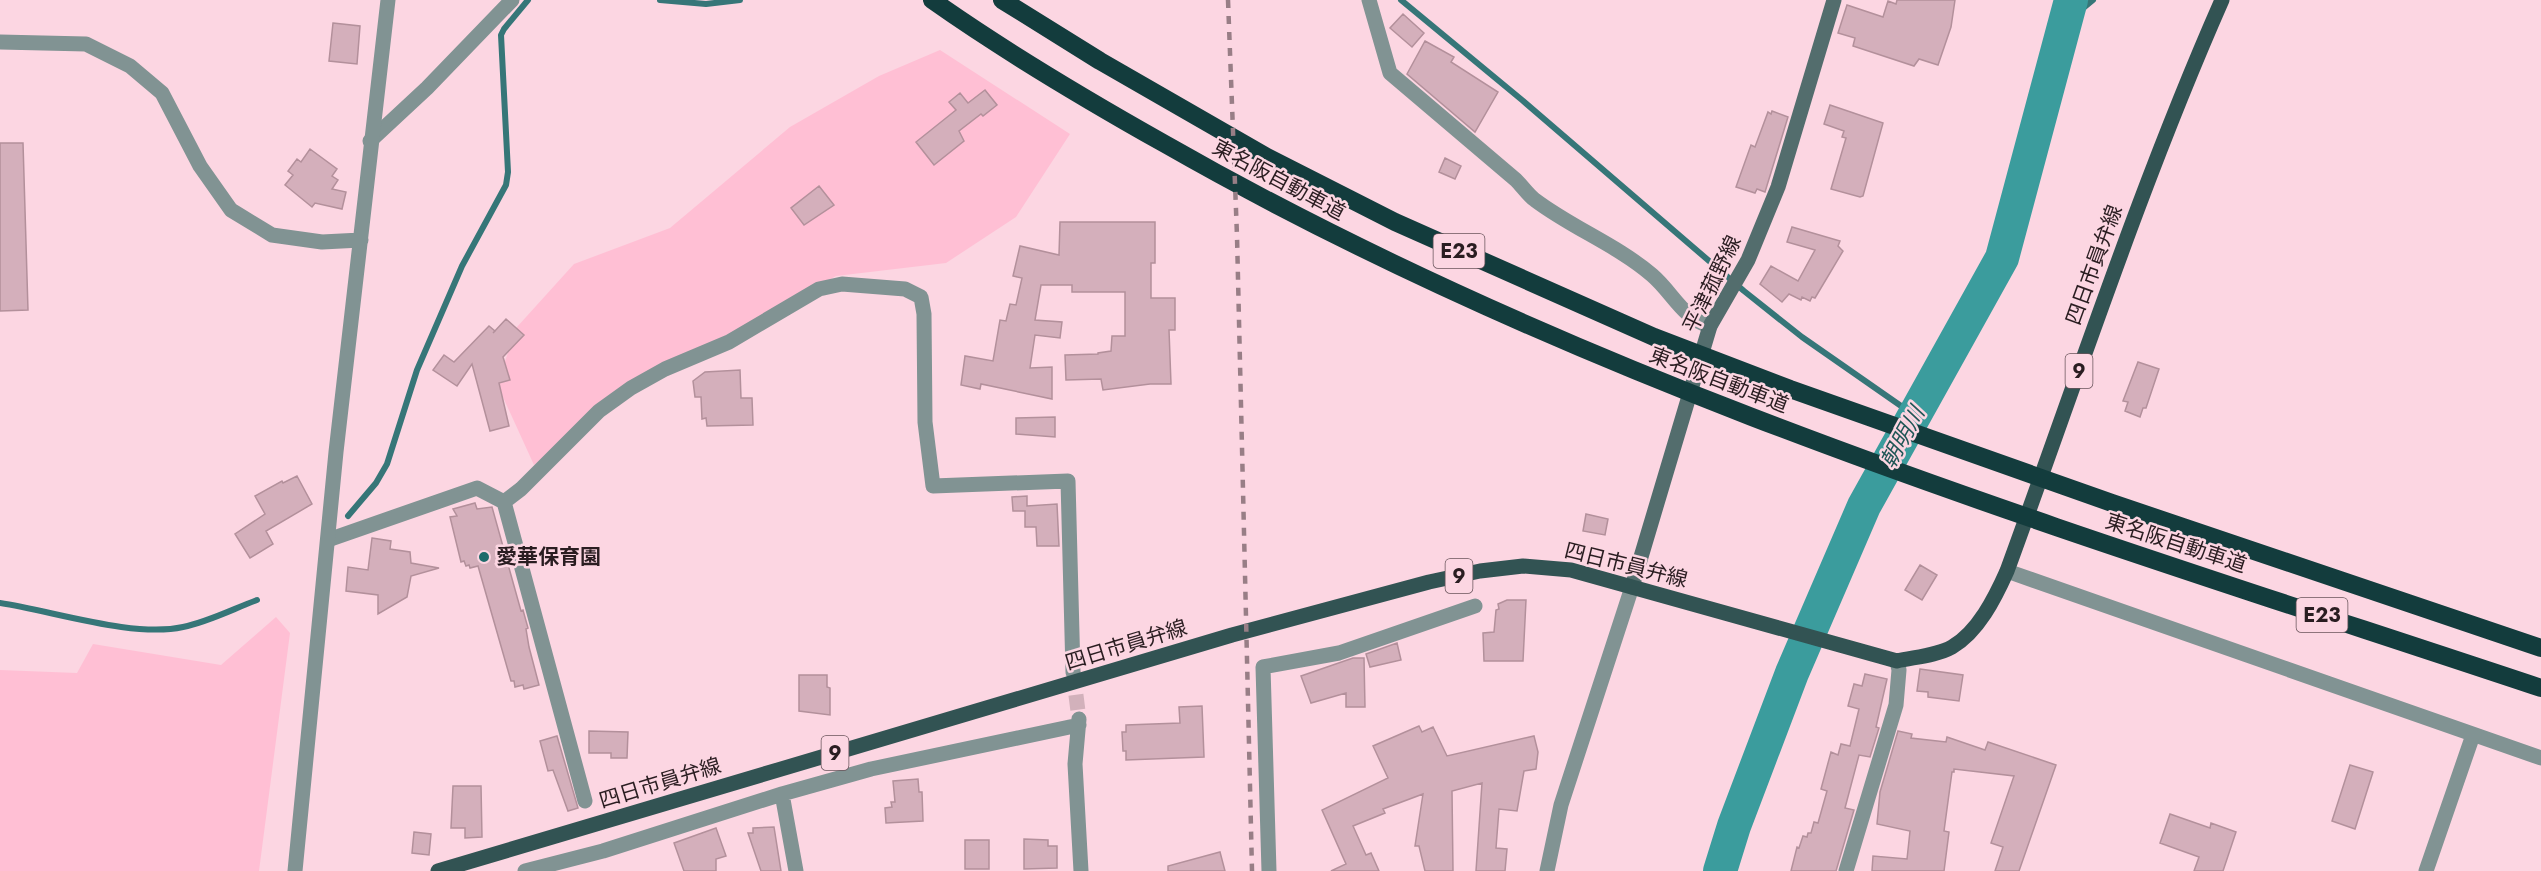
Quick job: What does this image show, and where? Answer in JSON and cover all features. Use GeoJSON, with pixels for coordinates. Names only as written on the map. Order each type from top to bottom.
{"type":"FeatureCollection","features":[{"type":"Feature","properties":{"kind":"highway","name":"東名阪自動車道"},"geometry":{"type":"LineString","coordinates":[[932,0],[1083,98],[1266,201],[1394,265],[1522,324],[1640,374],[1774,426],[2102,542],[2541,688]]}},
{"type":"Feature","properties":{"kind":"highway","name":"東名阪自動車道"},"geometry":{"type":"LineString","coordinates":[[1002,0],[1197,118],[1268,157],[1395,222],[1654,337],[1790,389],[2112,503],[2541,648]]}},
{"type":"Feature","properties":{"kind":"main road","name":"平津菰野線"},"geometry":{"type":"LineString","coordinates":[[1632,588],[1710,326],[1748,260],[1778,187],[1834,0]]}},
{"type":"Feature","properties":{"kind":"main road","name":"四日市員弁線"},"geometry":{"type":"LineString","coordinates":[[438,871],[463,868],[1232,635],[1429,582],[1480,571],[1523,566],[1571,570],[1897,661],[1952,647],[1980,620],[1997,594],[2007,571],[2125,239],[2192,67],[2222,0]]}},
{"type":"Feature","properties":{"kind":"street"},"geometry":{"type":"LineString","coordinates":[[295,871],[370,141],[388,0]]}},
{"type":"Feature","properties":{"kind":"street"},"geometry":{"type":"LineString","coordinates":[[370,141],[427,88],[512,0]]}},
{"type":"Feature","properties":{"kind":"street"},"geometry":{"type":"LineString","coordinates":[[1369,1],[1390,73],[1516,180],[1534,200],[1652,275],[1687,314],[1698,323],[1710,326]]}},
{"type":"Feature","properties":{"kind":"street"},"geometry":{"type":"LineString","coordinates":[[0,42],[86,44],[130,66],[162,93],[200,166],[231,210],[272,236],[322,242],[361,240]]}},
{"type":"Feature","properties":{"kind":"street"},"geometry":{"type":"LineString","coordinates":[[504,502],[521,489],[599,411],[665,369],[729,342],[819,289],[842,284],[905,289],[921,297],[924,314],[926,422],[933,486],[1068,481],[1073,672]]}},
{"type":"Feature","properties":{"kind":"street"},"geometry":{"type":"LineString","coordinates":[[328,540],[477,488],[504,502],[585,801]]}},
{"type":"Feature","properties":{"kind":"street"},"geometry":{"type":"LineString","coordinates":[[2007,571],[2541,758]]}},
{"type":"Feature","properties":{"kind":"street"},"geometry":{"type":"LineString","coordinates":[[1547,871],[1561,805],[1632,588]]}},
{"type":"Feature","properties":{"kind":"street"},"geometry":{"type":"LineString","coordinates":[[1269,871],[1263,667],[1339,653],[1475,606]]}},
{"type":"Feature","properties":{"kind":"street"},"geometry":{"type":"LineString","coordinates":[[1846,871],[1896,705],[1899,670],[1897,661]]}},
{"type":"Feature","properties":{"kind":"street"},"geometry":{"type":"LineString","coordinates":[[525,871],[603,851],[782,794],[923,756],[1079,722],[1075,764],[1081,871]]}},
{"type":"Feature","properties":{"kind":"street"},"geometry":{"type":"LineString","coordinates":[[2426,871],[2473,735]]}},
{"type":"Feature","properties":{"kind":"street"},"geometry":{"type":"LineString","coordinates":[[782,794],[796,871]]}},
{"type":"Feature","properties":{"kind":"shaded area"},"geometry":{"type":"Polygon","coordinates":[[[940,50],[1070,134],[1016,217],[946,263],[836,276],[614,405],[534,465],[497,384],[517,327],[574,264],[670,228],[790,127],[879,76],[940,50]]]}},
{"type":"Feature","properties":{"kind":"shaded area"},"geometry":{"type":"Polygon","coordinates":[[[276,617],[290,633],[259,871],[0,871],[0,670],[77,673],[93,644],[221,665],[276,617]]]}},
{"type":"Feature","properties":{"kind":"building"},"geometry":{"type":"Polygon","coordinates":[[[1897,0],[1955,0],[1951,27],[1938,65],[1919,59],[1914,66],[1853,46],[1855,38],[1838,33],[1847,5],[1883,17],[1888,1],[1896,4],[1897,0]]]}},
{"type":"Feature","properties":{"kind":"building"},"geometry":{"type":"Polygon","coordinates":[[[1403,14],[1424,33],[1412,47],[1390,28],[1403,14]]]}},
{"type":"Feature","properties":{"kind":"building"},"geometry":{"type":"Polygon","coordinates":[[[333,23],[360,26],[357,64],[329,61],[333,23]]]}},
{"type":"Feature","properties":{"kind":"building"},"geometry":{"type":"Polygon","coordinates":[[[1425,41],[1454,57],[1451,62],[1498,92],[1475,132],[1407,74],[1425,41]]]}},
{"type":"Feature","properties":{"kind":"building"},"geometry":{"type":"Polygon","coordinates":[[[985,90],[997,105],[959,131],[964,141],[934,165],[916,142],[956,110],[949,102],[960,93],[968,103],[985,90]]]}},
{"type":"Feature","properties":{"kind":"building"},"geometry":{"type":"Polygon","coordinates":[[[1830,105],[1883,123],[1863,196],[1831,189],[1846,138],[1842,137],[1844,131],[1824,124],[1830,105]]]}},
{"type":"Feature","properties":{"kind":"building"},"geometry":{"type":"Polygon","coordinates":[[[1772,111],[1788,117],[1765,192],[1757,189],[1755,193],[1736,187],[1751,145],[1755,147],[1768,112],[1771,114],[1772,111]]]}},
{"type":"Feature","properties":{"kind":"building"},"geometry":{"type":"Polygon","coordinates":[[[0,143],[23,143],[28,310],[0,311],[0,143]]]}},
{"type":"Feature","properties":{"kind":"building"},"geometry":{"type":"Polygon","coordinates":[[[310,149],[337,169],[332,176],[338,180],[332,189],[346,192],[342,209],[315,203],[312,207],[285,185],[293,175],[288,171],[297,159],[301,162],[310,149]]]}},
{"type":"Feature","properties":{"kind":"building"},"geometry":{"type":"Polygon","coordinates":[[[1445,158],[1461,166],[1455,179],[1439,172],[1445,158]]]}},
{"type":"Feature","properties":{"kind":"building"},"geometry":{"type":"Polygon","coordinates":[[[819,186],[834,205],[804,225],[791,208],[819,186]]]}},
{"type":"Feature","properties":{"kind":"building"},"geometry":{"type":"Polygon","coordinates":[[[1060,222],[1155,222],[1155,263],[1151,263],[1151,298],[1175,298],[1175,330],[1169,330],[1171,384],[1150,384],[1103,390],[1101,379],[1066,380],[1065,355],[1098,354],[1111,351],[1112,336],[1125,336],[1125,292],[1072,292],[1072,285],[1041,285],[1035,320],[1062,322],[1060,338],[1035,335],[1030,368],[1052,367],[1052,399],[981,384],[980,389],[961,385],[965,356],[993,361],[1000,320],[1006,321],[1010,304],[1016,305],[1022,278],[1013,276],[1020,246],[1059,255],[1060,222]]]}},
{"type":"Feature","properties":{"kind":"building"},"geometry":{"type":"Polygon","coordinates":[[[1792,227],[1840,241],[1838,246],[1843,251],[1815,298],[1812,297],[1810,301],[1802,297],[1801,300],[1789,294],[1782,302],[1760,284],[1771,266],[1798,281],[1815,250],[1787,242],[1792,227]]]}},
{"type":"Feature","properties":{"kind":"building"},"geometry":{"type":"Polygon","coordinates":[[[506,319],[524,335],[503,357],[510,380],[499,383],[509,426],[490,431],[472,364],[457,386],[433,370],[444,355],[454,362],[489,326],[495,331],[506,319]]]}},
{"type":"Feature","properties":{"kind":"building"},"geometry":{"type":"Polygon","coordinates":[[[2138,362],[2159,369],[2146,408],[2143,408],[2140,417],[2125,411],[2128,402],[2123,401],[2138,362]]]}},
{"type":"Feature","properties":{"kind":"building"},"geometry":{"type":"Polygon","coordinates":[[[740,370],[741,398],[752,398],[753,425],[707,426],[706,418],[702,419],[701,397],[695,397],[693,381],[705,372],[740,370]]]}},
{"type":"Feature","properties":{"kind":"building"},"geometry":{"type":"Polygon","coordinates":[[[1055,417],[1055,437],[1016,434],[1016,418],[1055,417]]]}},
{"type":"Feature","properties":{"kind":"building"},"geometry":{"type":"Polygon","coordinates":[[[297,476],[312,504],[266,531],[273,544],[250,558],[235,534],[265,514],[255,496],[282,481],[283,483],[297,476]]]}},
{"type":"Feature","properties":{"kind":"building"},"geometry":{"type":"Polygon","coordinates":[[[1027,496],[1027,506],[1057,504],[1059,546],[1037,546],[1036,527],[1025,527],[1025,511],[1013,511],[1012,497],[1027,496]]]}},
{"type":"Feature","properties":{"kind":"building"},"geometry":{"type":"Polygon","coordinates":[[[475,503],[477,509],[492,507],[521,611],[523,610],[528,628],[526,629],[529,647],[539,685],[524,689],[523,685],[515,687],[514,681],[511,681],[478,566],[470,568],[464,561],[461,562],[450,517],[457,516],[453,509],[475,503]]]}},
{"type":"Feature","properties":{"kind":"building"},"geometry":{"type":"Polygon","coordinates":[[[1586,514],[1608,519],[1605,535],[1583,531],[1586,514]]]}},
{"type":"Feature","properties":{"kind":"building"},"geometry":{"type":"Polygon","coordinates":[[[372,538],[391,541],[390,549],[410,552],[411,563],[439,568],[411,576],[407,597],[378,614],[378,595],[346,591],[348,567],[368,570],[372,538]]]}},
{"type":"Feature","properties":{"kind":"building"},"geometry":{"type":"Polygon","coordinates":[[[1920,565],[1937,575],[1922,600],[1905,590],[1920,565]]]}},
{"type":"Feature","properties":{"kind":"building"},"geometry":{"type":"Polygon","coordinates":[[[1507,600],[1526,600],[1523,661],[1484,661],[1483,633],[1494,632],[1498,604],[1507,600]]]}},
{"type":"Feature","properties":{"kind":"building"},"geometry":{"type":"Polygon","coordinates":[[[1397,643],[1401,660],[1370,667],[1366,654],[1397,643]]]}},
{"type":"Feature","properties":{"kind":"building"},"geometry":{"type":"Polygon","coordinates":[[[1353,658],[1364,658],[1365,707],[1346,707],[1346,693],[1311,703],[1301,676],[1353,658]]]}},
{"type":"Feature","properties":{"kind":"building"},"geometry":{"type":"Polygon","coordinates":[[[1920,669],[1963,675],[1959,701],[1928,697],[1928,692],[1917,691],[1920,669]]]}},
{"type":"Feature","properties":{"kind":"building"},"geometry":{"type":"Polygon","coordinates":[[[1865,674],[1887,679],[1876,727],[1879,728],[1870,757],[1859,755],[1845,808],[1854,810],[1836,871],[1791,871],[1797,847],[1799,848],[1803,836],[1807,837],[1808,833],[1811,833],[1814,822],[1818,823],[1827,791],[1821,789],[1831,752],[1838,755],[1841,744],[1850,746],[1859,709],[1848,706],[1854,684],[1862,686],[1865,674]]]}},
{"type":"Feature","properties":{"kind":"building"},"geometry":{"type":"Polygon","coordinates":[[[799,675],[827,675],[827,687],[830,688],[830,715],[799,711],[799,675]]]}},
{"type":"Feature","properties":{"kind":"building"},"geometry":{"type":"Polygon","coordinates":[[[1202,706],[1204,757],[1126,760],[1122,732],[1126,732],[1126,725],[1180,723],[1179,707],[1202,706]]]}},
{"type":"Feature","properties":{"kind":"building"},"geometry":{"type":"Polygon","coordinates":[[[1419,726],[1422,732],[1433,727],[1447,756],[1534,736],[1538,752],[1536,769],[1524,771],[1517,811],[1499,809],[1496,848],[1507,849],[1505,871],[1476,871],[1482,783],[1452,791],[1453,871],[1425,871],[1419,846],[1415,846],[1423,794],[1383,809],[1385,813],[1353,826],[1366,855],[1371,853],[1379,871],[1331,871],[1346,864],[1322,810],[1388,778],[1373,746],[1419,726]]]}},
{"type":"Feature","properties":{"kind":"building"},"geometry":{"type":"Polygon","coordinates":[[[589,731],[628,732],[627,758],[611,758],[611,753],[589,753],[589,731]]]}},
{"type":"Feature","properties":{"kind":"building"},"geometry":{"type":"Polygon","coordinates":[[[1898,731],[1912,734],[1911,738],[1946,742],[1947,737],[1985,750],[1988,742],[2056,765],[2019,871],[1995,871],[2003,847],[1991,843],[2014,776],[1954,769],[1944,831],[1949,832],[1944,871],[1872,871],[1873,856],[1907,859],[1910,831],[1877,824],[1880,792],[1898,731]]]}},
{"type":"Feature","properties":{"kind":"building"},"geometry":{"type":"Polygon","coordinates":[[[557,736],[578,808],[568,811],[553,770],[548,771],[540,741],[557,736]]]}},
{"type":"Feature","properties":{"kind":"building"},"geometry":{"type":"Polygon","coordinates":[[[2350,765],[2373,772],[2355,829],[2332,821],[2350,765]]]}},
{"type":"Feature","properties":{"kind":"building"},"geometry":{"type":"Polygon","coordinates":[[[918,779],[919,792],[922,792],[923,821],[886,823],[885,808],[892,807],[891,802],[895,802],[893,781],[918,779]]]}},
{"type":"Feature","properties":{"kind":"building"},"geometry":{"type":"Polygon","coordinates":[[[453,786],[481,786],[482,837],[465,838],[465,828],[451,828],[453,786]]]}},
{"type":"Feature","properties":{"kind":"building"},"geometry":{"type":"Polygon","coordinates":[[[2170,814],[2210,828],[2211,823],[2236,832],[2223,871],[2194,871],[2199,857],[2160,843],[2170,814]]]}},
{"type":"Feature","properties":{"kind":"building"},"geometry":{"type":"Polygon","coordinates":[[[774,827],[781,871],[761,871],[748,833],[753,833],[753,828],[774,827]]]}},
{"type":"Feature","properties":{"kind":"building"},"geometry":{"type":"Polygon","coordinates":[[[716,828],[726,856],[716,859],[716,871],[684,871],[674,843],[716,828]]]}},
{"type":"Feature","properties":{"kind":"building"},"geometry":{"type":"Polygon","coordinates":[[[414,832],[431,834],[429,855],[412,853],[414,832]]]}},
{"type":"Feature","properties":{"kind":"building"},"geometry":{"type":"Polygon","coordinates":[[[1024,839],[1048,840],[1048,846],[1057,846],[1057,868],[1024,869],[1024,839]]]}},
{"type":"Feature","properties":{"kind":"building"},"geometry":{"type":"Polygon","coordinates":[[[965,840],[989,840],[989,869],[965,869],[965,840]]]}},
{"type":"Feature","properties":{"kind":"building"},"geometry":{"type":"Polygon","coordinates":[[[1220,852],[1225,871],[1168,871],[1168,866],[1220,852]]]}},
{"type":"Feature","properties":{"kind":"waterway"},"geometry":{"type":"LineString","coordinates":[[348,516],[376,483],[387,464],[417,370],[462,266],[506,185],[508,172],[501,35],[528,0]]}},
{"type":"Feature","properties":{"kind":"waterway"},"geometry":{"type":"LineString","coordinates":[[660,0],[706,4],[740,0]]}},
{"type":"Feature","properties":{"kind":"waterway"},"geometry":{"type":"LineString","coordinates":[[1401,0],[1522,100],[1744,291],[1802,337],[1914,415]]}},
{"type":"Feature","properties":{"kind":"waterway","name":"朝明川"},"geometry":{"type":"LineString","coordinates":[[1720,871],[1734,826],[1792,673],[1864,506],[2002,258],[2071,0]]}},
{"type":"Feature","properties":{"kind":"waterway"},"geometry":{"type":"LineString","coordinates":[[2064,24],[2093,0]]}},
{"type":"Feature","properties":{"kind":"waterway"},"geometry":{"type":"LineString","coordinates":[[0,603],[117,626],[163,629],[202,622],[257,600]]}},
{"type":"Feature","properties":{"kind":"tunnel"},"geometry":{"type":"LineString","coordinates":[[1073,672],[1079,719]]}},
{"type":"Feature","properties":{"kind":"railway"},"geometry":{"type":"LineString","coordinates":[[1228,0],[1237,236],[1252,871]]}},
{"type":"Feature","properties":{"kind":"place","name":"愛華保育園"},"geometry":{"type":"Point","coordinates":[484,557]}}]}
